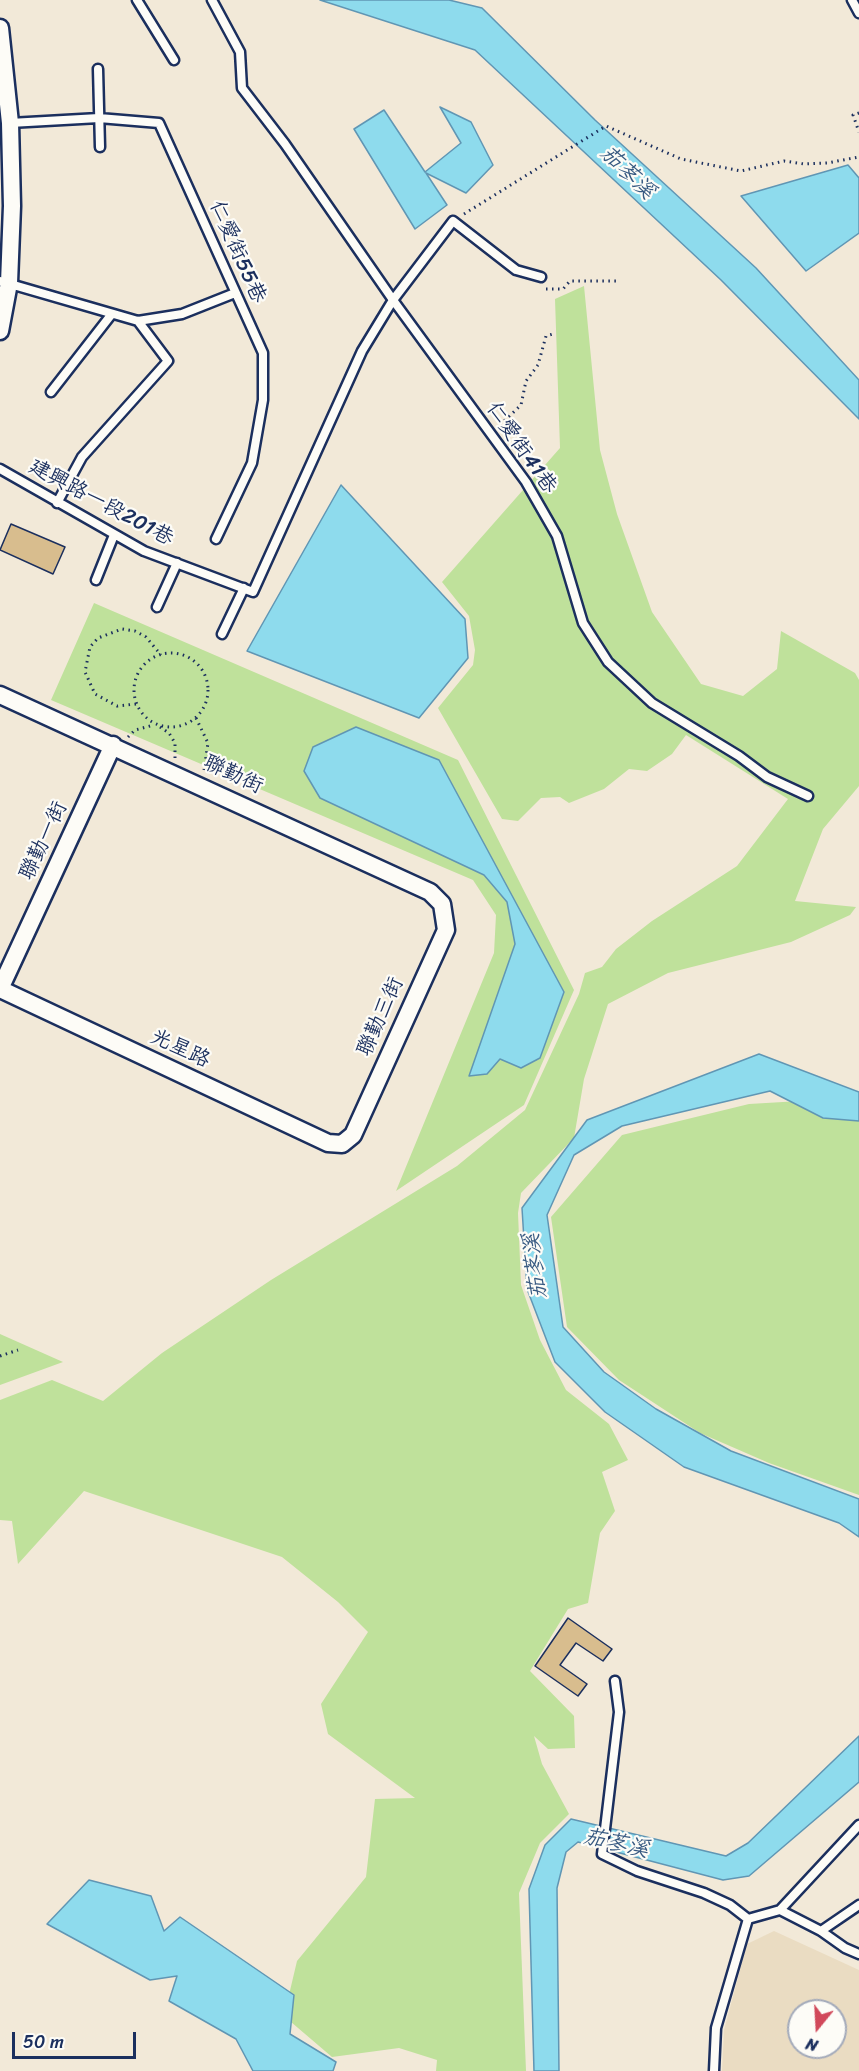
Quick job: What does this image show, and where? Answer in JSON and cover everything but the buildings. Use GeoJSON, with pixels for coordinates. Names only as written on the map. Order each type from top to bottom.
{"type":"FeatureCollection","features":[{"type":"Feature","properties":{"kind":"street"},"geometry":{"type":"LineString","coordinates":[[0,28],[10,123],[12,206],[0,331]]}},
{"type":"Feature","properties":{"kind":"street","name":"聯勤街"},"geometry":{"type":"LineString","coordinates":[[0,695],[118,747],[430,892],[441,904]]}},
{"type":"Feature","properties":{"kind":"street","name":"聯勤一街"},"geometry":{"type":"LineString","coordinates":[[0,989],[118,747]]}},
{"type":"Feature","properties":{"kind":"street","name":"聯勤三街"},"geometry":{"type":"LineString","coordinates":[[342,1144],[353,1135],[446,930],[441,904]]}},
{"type":"Feature","properties":{"kind":"street","name":"光星路"},"geometry":{"type":"LineString","coordinates":[[0,989],[328,1143],[342,1144]]}},
{"type":"Feature","properties":{"kind":"lane"},"geometry":{"type":"LineString","coordinates":[[136,0],[174,60]]}},
{"type":"Feature","properties":{"kind":"lane","name":"仁愛街41巷"},"geometry":{"type":"LineString","coordinates":[[212,0],[240,52],[243,71],[242,88],[285,144],[393,300],[526,482],[557,536],[582,623],[608,662],[652,703],[739,756],[767,777],[808,796]]}},
{"type":"Feature","properties":{"kind":"lane"},"geometry":{"type":"LineString","coordinates":[[852,0],[859,13]]}},
{"type":"Feature","properties":{"kind":"lane"},"geometry":{"type":"LineString","coordinates":[[98,69],[100,147]]}},
{"type":"Feature","properties":{"kind":"lane","name":"仁愛街55巷"},"geometry":{"type":"LineString","coordinates":[[10,123],[99,118],[159,123],[262,353],[263,400],[252,463],[216,539]]}},
{"type":"Feature","properties":{"kind":"lane"},"geometry":{"type":"LineString","coordinates":[[393,300],[453,221],[516,270],[540,277]]}},
{"type":"Feature","properties":{"kind":"lane"},"geometry":{"type":"LineString","coordinates":[[4,282],[138,321],[182,314],[235,293]]}},
{"type":"Feature","properties":{"kind":"lane","name":"建興路一段201巷"},"geometry":{"type":"LineString","coordinates":[[0,469],[144,551],[253,591],[363,351],[393,300]]}},
{"type":"Feature","properties":{"kind":"lane"},"geometry":{"type":"LineString","coordinates":[[51,392],[111,315]]}},
{"type":"Feature","properties":{"kind":"lane"},"geometry":{"type":"LineString","coordinates":[[57,503],[82,457],[168,362],[138,321]]}},
{"type":"Feature","properties":{"kind":"lane"},"geometry":{"type":"LineString","coordinates":[[96,580],[114,535]]}},
{"type":"Feature","properties":{"kind":"lane"},"geometry":{"type":"LineString","coordinates":[[158,607],[177,563]]}},
{"type":"Feature","properties":{"kind":"lane"},"geometry":{"type":"LineString","coordinates":[[222,634],[244,588]]}},
{"type":"Feature","properties":{"kind":"lane"},"geometry":{"type":"LineString","coordinates":[[615,1681],[619,1712],[602,1854],[637,1871],[704,1893],[730,1905],[748,1918],[780,1910],[859,1825]]}},
{"type":"Feature","properties":{"kind":"lane"},"geometry":{"type":"LineString","coordinates":[[821,1931],[859,1905]]}},
{"type":"Feature","properties":{"kind":"lane"},"geometry":{"type":"LineString","coordinates":[[780,1910],[859,1954]]}},
{"type":"Feature","properties":{"kind":"lane"},"geometry":{"type":"LineString","coordinates":[[714,2071],[716,2028],[748,1918]]}},
{"type":"Feature","properties":{"kind":"path"},"geometry":{"type":"LineString","coordinates":[[859,113],[853,115],[859,132]]}},
{"type":"Feature","properties":{"kind":"path"},"geometry":{"type":"LineString","coordinates":[[453,221],[606,126],[681,159],[741,171],[784,161],[804,164],[827,163],[859,157]]}},
{"type":"Feature","properties":{"kind":"path"},"geometry":{"type":"LineString","coordinates":[[540,277],[546,290],[563,289],[570,281],[616,281]]}},
{"type":"Feature","properties":{"kind":"path"},"geometry":{"type":"LineString","coordinates":[[490,435],[521,405],[526,381],[538,365],[546,336],[553,334]]}},
{"type":"Feature","properties":{"kind":"path"},"geometry":{"type":"LineString","coordinates":[[136,704],[117,706],[95,694],[85,672],[90,647],[98,638],[122,629],[147,636],[161,655]]}},
{"type":"Feature","properties":{"kind":"path"},"geometry":{"type":"LineString","coordinates":[[118,747],[135,730],[156,725],[180,727],[196,718],[207,704],[209,691],[207,679],[201,667],[180,654],[161,655],[144,664],[133,685],[136,704],[146,718],[156,725],[169,733],[176,743],[176,756],[170,771]]}},
{"type":"Feature","properties":{"kind":"path"},"geometry":{"type":"LineString","coordinates":[[196,718],[208,744],[207,760],[198,784]]}},
{"type":"Feature","properties":{"kind":"path"},"geometry":{"type":"LineString","coordinates":[[0,1356],[18,1350]]}},
{"type":"Feature","properties":{"kind":"shaded area"},"geometry":{"type":"Polygon","coordinates":[[[774,1931],[859,1970],[859,2071],[722,2071],[724,2030],[747,1944],[774,1931]]]}},
{"type":"Feature","properties":{"kind":"green space"},"geometry":{"type":"Polygon","coordinates":[[[584,286],[600,450],[617,514],[652,612],[701,684],[743,696],[777,669],[781,631],[855,673],[859,680],[859,786],[823,829],[795,901],[856,907],[850,915],[791,942],[668,973],[608,1004],[584,1079],[574,1138],[521,1193],[518,1213],[521,1285],[540,1340],[566,1390],[609,1424],[628,1460],[602,1472],[615,1511],[600,1533],[588,1603],[568,1609],[530,1671],[574,1716],[575,1748],[548,1749],[534,1736],[542,1764],[569,1814],[540,1843],[519,1893],[526,2071],[436,2071],[437,2060],[399,2048],[332,2057],[284,2016],[297,1961],[366,1877],[375,1799],[415,1798],[328,1734],[321,1704],[368,1632],[338,1602],[282,1557],[84,1491],[18,1564],[12,1521],[0,1520],[0,1400],[52,1380],[103,1401],[162,1353],[271,1280],[457,1166],[525,1110],[579,994],[585,973],[602,967],[616,949],[652,921],[737,866],[788,799],[686,735],[672,754],[647,771],[629,769],[604,789],[569,803],[560,797],[541,798],[518,821],[502,819],[438,708],[473,665],[475,650],[469,616],[442,582],[560,448],[555,299],[584,286]]]}},
{"type":"Feature","properties":{"kind":"green space"},"geometry":{"type":"Polygon","coordinates":[[[94,603],[458,760],[574,990],[524,1105],[396,1191],[494,953],[496,915],[473,880],[51,700],[94,603]]]}},
{"type":"Feature","properties":{"kind":"green space"},"geometry":{"type":"Polygon","coordinates":[[[817,1100],[859,1121],[859,1495],[769,1463],[700,1433],[619,1380],[567,1327],[551,1217],[622,1135],[749,1104],[817,1100]]]}},
{"type":"Feature","properties":{"kind":"green space"},"geometry":{"type":"Polygon","coordinates":[[[0,1334],[63,1362],[0,1385],[0,1334]]]}},
{"type":"Feature","properties":{"kind":"water","name":"茄苳溪"},"geometry":{"type":"Polygon","coordinates":[[[320,0],[449,0],[482,8],[595,120],[756,268],[859,380],[859,419],[721,280],[475,50],[320,0]]]}},
{"type":"Feature","properties":{"kind":"water"},"geometry":{"type":"Polygon","coordinates":[[[440,107],[471,122],[493,165],[466,193],[426,173],[447,205],[415,229],[354,129],[384,110],[425,172],[461,143],[440,107]]]}},
{"type":"Feature","properties":{"kind":"water"},"geometry":{"type":"Polygon","coordinates":[[[848,165],[859,178],[859,233],[806,271],[741,196],[848,165]]]}},
{"type":"Feature","properties":{"kind":"water"},"geometry":{"type":"Polygon","coordinates":[[[341,485],[465,619],[468,658],[419,718],[247,651],[341,485]]]}},
{"type":"Feature","properties":{"kind":"water"},"geometry":{"type":"Polygon","coordinates":[[[356,727],[439,760],[564,992],[540,1058],[521,1068],[500,1059],[487,1074],[469,1076],[515,944],[507,902],[484,875],[320,798],[304,771],[313,747],[356,727]]]}},
{"type":"Feature","properties":{"kind":"water","name":"茄苳溪"},"geometry":{"type":"Polygon","coordinates":[[[759,1054],[859,1092],[859,1121],[823,1118],[770,1091],[622,1126],[574,1155],[547,1215],[563,1327],[604,1372],[656,1409],[731,1451],[859,1499],[859,1537],[839,1523],[684,1467],[605,1412],[555,1362],[527,1289],[522,1208],[587,1120],[759,1054]]]}},
{"type":"Feature","properties":{"kind":"water","name":"茄苳溪"},"geometry":{"type":"Polygon","coordinates":[[[859,1736],[859,1782],[749,1876],[723,1880],[578,1842],[566,1852],[557,1888],[559,2071],[534,2071],[529,1889],[545,1845],[571,1819],[726,1856],[748,1843],[859,1736]]]}},
{"type":"Feature","properties":{"kind":"water"},"geometry":{"type":"Polygon","coordinates":[[[89,1880],[151,1896],[164,1931],[180,1917],[294,1995],[290,2034],[336,2062],[333,2071],[253,2071],[236,2039],[169,2001],[177,1976],[150,1980],[47,1924],[89,1880]]]}}]}
